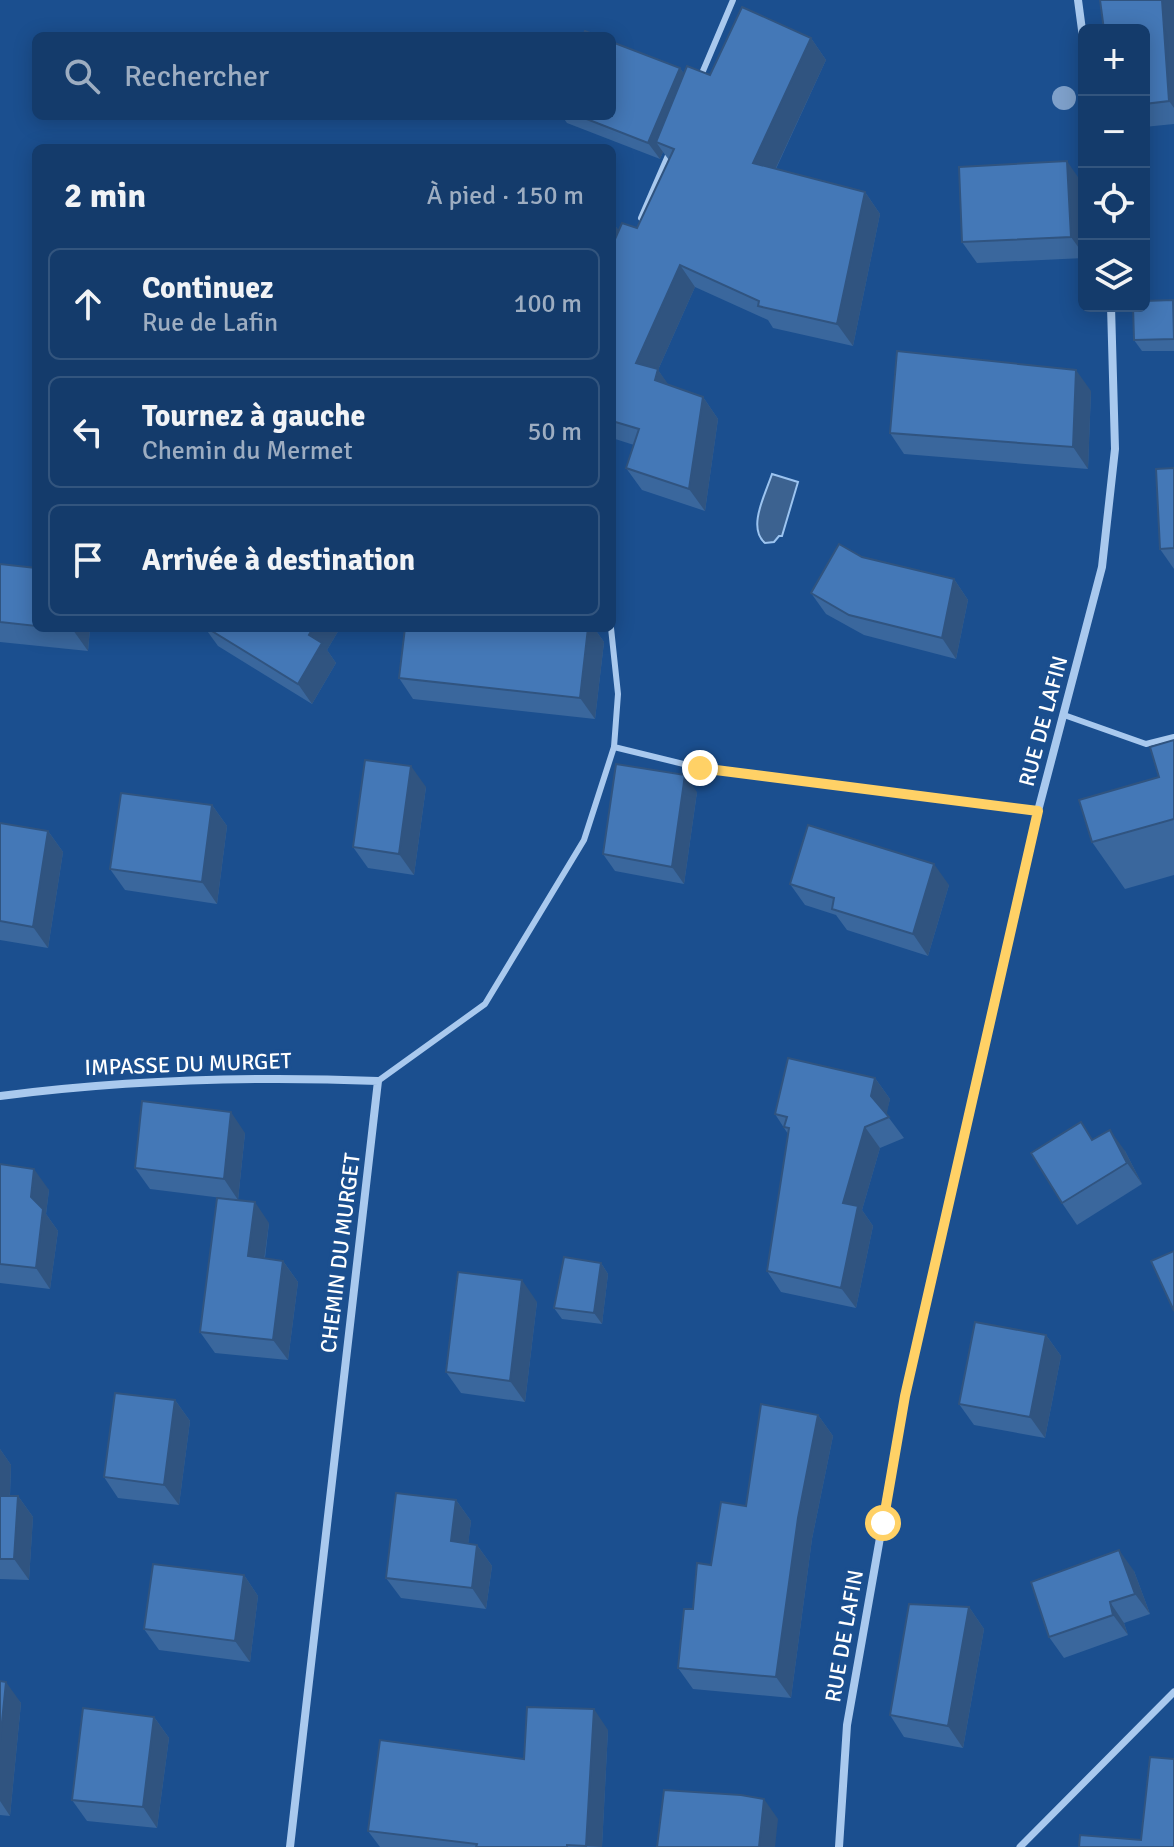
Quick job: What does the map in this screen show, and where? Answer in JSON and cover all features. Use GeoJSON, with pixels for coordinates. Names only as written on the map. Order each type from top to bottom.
{"type":"FeatureCollection","features":[{"type":"Feature","properties":{"kind":"street"},"geometry":{"type":"LineString","coordinates":[[1078,0],[1081,24]]}},
{"type":"Feature","properties":{"kind":"street","name":"RUE DE LAFIN"},"geometry":{"type":"LineString","coordinates":[[839,1847],[847,1725],[905,1396],[1038,811],[1102,567],[1115,449],[1111,312]]}},
{"type":"Feature","properties":{"kind":"street","name":"IMPASSE DU MURGET"},"geometry":{"type":"LineString","coordinates":[[0,1096],[90,1085],[280,1077],[378,1081]]}},
{"type":"Feature","properties":{"kind":"street","name":"CHEMIN DU MURGET"},"geometry":{"type":"LineString","coordinates":[[290,1847],[378,1081]]}},
{"type":"Feature","properties":{"kind":"street"},"geometry":{"type":"LineString","coordinates":[[1020,1847],[1174,1692]]}},
{"type":"Feature","properties":{"kind":"lane"},"geometry":{"type":"LineString","coordinates":[[696,87],[733,0]]}},
{"type":"Feature","properties":{"kind":"lane"},"geometry":{"type":"LineString","coordinates":[[636,231],[672,144]]}},
{"type":"Feature","properties":{"kind":"lane"},"geometry":{"type":"LineString","coordinates":[[378,1081],[485,1004],[584,840],[614,747],[618,694],[611,632]]}},
{"type":"Feature","properties":{"kind":"lane"},"geometry":{"type":"LineString","coordinates":[[1064,715],[1146,744],[1174,737]]}},
{"type":"Feature","properties":{"kind":"lane"},"geometry":{"type":"LineString","coordinates":[[614,747],[700,768],[1038,811]]}},
{"type":"Feature","properties":{"kind":"water"},"geometry":{"type":"Polygon","coordinates":[[[772,474],[798,482],[782,536],[774,542],[765,543],[760,537],[757,520],[772,474]]]}},
{"type":"Feature","properties":{"kind":"building"},"geometry":{"type":"Polygon","coordinates":[[[1100,0],[1162,0],[1169,101],[1150,103],[1150,24],[1103,24],[1100,0]]]}},
{"type":"Feature","properties":{"kind":"building"},"geometry":{"type":"Polygon","coordinates":[[[742,7],[811,38],[753,163],[865,192],[837,324],[758,306],[759,301],[680,265],[636,363],[658,369],[655,380],[703,397],[689,489],[626,468],[639,429],[616,422],[616,237],[622,223],[637,228],[674,149],[656,142],[687,66],[710,75],[742,7]]]}},
{"type":"Feature","properties":{"kind":"building"},"geometry":{"type":"Polygon","coordinates":[[[616,44],[680,68],[648,143],[589,120],[616,120],[616,44]]]}},
{"type":"Feature","properties":{"kind":"building"},"geometry":{"type":"Polygon","coordinates":[[[1067,161],[1071,237],[962,242],[959,167],[1067,161]]]}},
{"type":"Feature","properties":{"kind":"building"},"geometry":{"type":"Polygon","coordinates":[[[1173,300],[1174,339],[1134,340],[1133,312],[1150,312],[1150,301],[1173,300]]]}},
{"type":"Feature","properties":{"kind":"building"},"geometry":{"type":"Polygon","coordinates":[[[897,351],[1076,370],[1073,447],[890,433],[897,351]]]}},
{"type":"Feature","properties":{"kind":"building"},"geometry":{"type":"Polygon","coordinates":[[[1174,468],[1174,548],[1160,549],[1156,469],[1174,468]]]}},
{"type":"Feature","properties":{"kind":"building"},"geometry":{"type":"Polygon","coordinates":[[[839,544],[862,557],[954,579],[942,638],[849,615],[811,593],[839,544]]]}},
{"type":"Feature","properties":{"kind":"building"},"geometry":{"type":"Polygon","coordinates":[[[0,564],[32,568],[32,626],[0,622],[0,564]]]}},
{"type":"Feature","properties":{"kind":"building"},"geometry":{"type":"Polygon","coordinates":[[[214,632],[311,632],[309,635],[322,643],[298,684],[214,632]]]}},
{"type":"Feature","properties":{"kind":"building"},"geometry":{"type":"Polygon","coordinates":[[[405,632],[588,632],[580,698],[399,678],[405,632]]]}},
{"type":"Feature","properties":{"kind":"building"},"geometry":{"type":"Polygon","coordinates":[[[1174,740],[1174,819],[1092,842],[1079,800],[1159,777],[1150,747],[1174,740]]]}},
{"type":"Feature","properties":{"kind":"building"},"geometry":{"type":"Polygon","coordinates":[[[365,760],[411,766],[399,854],[353,847],[365,760]]]}},
{"type":"Feature","properties":{"kind":"building"},"geometry":{"type":"Polygon","coordinates":[[[616,764],[685,775],[672,867],[603,854],[616,764]]]}},
{"type":"Feature","properties":{"kind":"building"},"geometry":{"type":"Polygon","coordinates":[[[121,793],[212,805],[202,882],[110,869],[121,793]]]}},
{"type":"Feature","properties":{"kind":"building"},"geometry":{"type":"Polygon","coordinates":[[[0,823],[48,831],[33,927],[0,921],[0,823]]]}},
{"type":"Feature","properties":{"kind":"building"},"geometry":{"type":"Polygon","coordinates":[[[808,825],[934,864],[913,934],[832,909],[834,898],[790,884],[808,825]]]}},
{"type":"Feature","properties":{"kind":"building"},"geometry":{"type":"Polygon","coordinates":[[[788,1058],[875,1078],[871,1096],[889,1117],[865,1127],[843,1203],[858,1206],[841,1288],[767,1271],[789,1128],[784,1127],[787,1117],[775,1114],[788,1058]]]}},
{"type":"Feature","properties":{"kind":"building"},"geometry":{"type":"Polygon","coordinates":[[[142,1101],[231,1112],[224,1179],[135,1168],[142,1101]]]}},
{"type":"Feature","properties":{"kind":"building"},"geometry":{"type":"Polygon","coordinates":[[[1081,1122],[1092,1140],[1110,1130],[1127,1163],[1062,1203],[1031,1153],[1081,1122]]]}},
{"type":"Feature","properties":{"kind":"building"},"geometry":{"type":"Polygon","coordinates":[[[0,1164],[34,1169],[31,1197],[43,1209],[36,1268],[0,1264],[0,1164]]]}},
{"type":"Feature","properties":{"kind":"building"},"geometry":{"type":"Polygon","coordinates":[[[217,1198],[255,1202],[248,1256],[283,1261],[273,1340],[200,1332],[217,1198]]]}},
{"type":"Feature","properties":{"kind":"building"},"geometry":{"type":"Polygon","coordinates":[[[1174,1251],[1174,1311],[1151,1261],[1174,1251]]]}},
{"type":"Feature","properties":{"kind":"building"},"geometry":{"type":"Polygon","coordinates":[[[564,1257],[601,1263],[594,1313],[554,1308],[564,1257]]]}},
{"type":"Feature","properties":{"kind":"building"},"geometry":{"type":"Polygon","coordinates":[[[458,1272],[522,1280],[510,1381],[446,1372],[458,1272]]]}},
{"type":"Feature","properties":{"kind":"building"},"geometry":{"type":"Polygon","coordinates":[[[975,1322],[1046,1335],[1030,1417],[959,1404],[975,1322]]]}},
{"type":"Feature","properties":{"kind":"building"},"geometry":{"type":"Polygon","coordinates":[[[115,1393],[175,1400],[164,1485],[104,1477],[115,1393]]]}},
{"type":"Feature","properties":{"kind":"building"},"geometry":{"type":"Polygon","coordinates":[[[761,1404],[818,1415],[798,1518],[776,1677],[678,1668],[684,1609],[693,1609],[697,1563],[711,1565],[721,1502],[746,1506],[761,1404]]]}},
{"type":"Feature","properties":{"kind":"building"},"geometry":{"type":"Polygon","coordinates":[[[396,1493],[456,1500],[451,1541],[477,1545],[472,1588],[386,1578],[396,1493]]]}},
{"type":"Feature","properties":{"kind":"building"},"geometry":{"type":"Polygon","coordinates":[[[0,1496],[18,1496],[14,1559],[0,1559],[0,1496]]]}},
{"type":"Feature","properties":{"kind":"building"},"geometry":{"type":"Polygon","coordinates":[[[1119,1550],[1135,1594],[1110,1602],[1113,1615],[1049,1637],[1031,1582],[1119,1550]]]}},
{"type":"Feature","properties":{"kind":"building"},"geometry":{"type":"Polygon","coordinates":[[[153,1564],[244,1575],[235,1641],[144,1629],[153,1564]]]}},
{"type":"Feature","properties":{"kind":"building"},"geometry":{"type":"Polygon","coordinates":[[[909,1604],[969,1607],[948,1726],[890,1715],[909,1604]]]}},
{"type":"Feature","properties":{"kind":"building"},"geometry":{"type":"Polygon","coordinates":[[[0,1681],[6,1682],[0,1742],[0,1681]]]}},
{"type":"Feature","properties":{"kind":"building"},"geometry":{"type":"Polygon","coordinates":[[[527,1707],[594,1709],[586,1846],[476,1847],[477,1844],[368,1831],[380,1740],[524,1759],[527,1707]]]}},
{"type":"Feature","properties":{"kind":"building"},"geometry":{"type":"Polygon","coordinates":[[[83,1708],[154,1717],[143,1807],[72,1800],[83,1708]]]}},
{"type":"Feature","properties":{"kind":"building"},"geometry":{"type":"Polygon","coordinates":[[[1150,1757],[1174,1759],[1174,1847],[1079,1847],[1080,1835],[1141,1840],[1150,1757]]]}},
{"type":"Feature","properties":{"kind":"building"},"geometry":{"type":"Polygon","coordinates":[[[664,1790],[764,1799],[759,1847],[657,1847],[664,1790]]]}},
{"type":"Feature","properties":{"kind":"route"},"geometry":{"type":"LineString","coordinates":[[700,768],[1038,811],[905,1396],[883,1523]]}}]}
